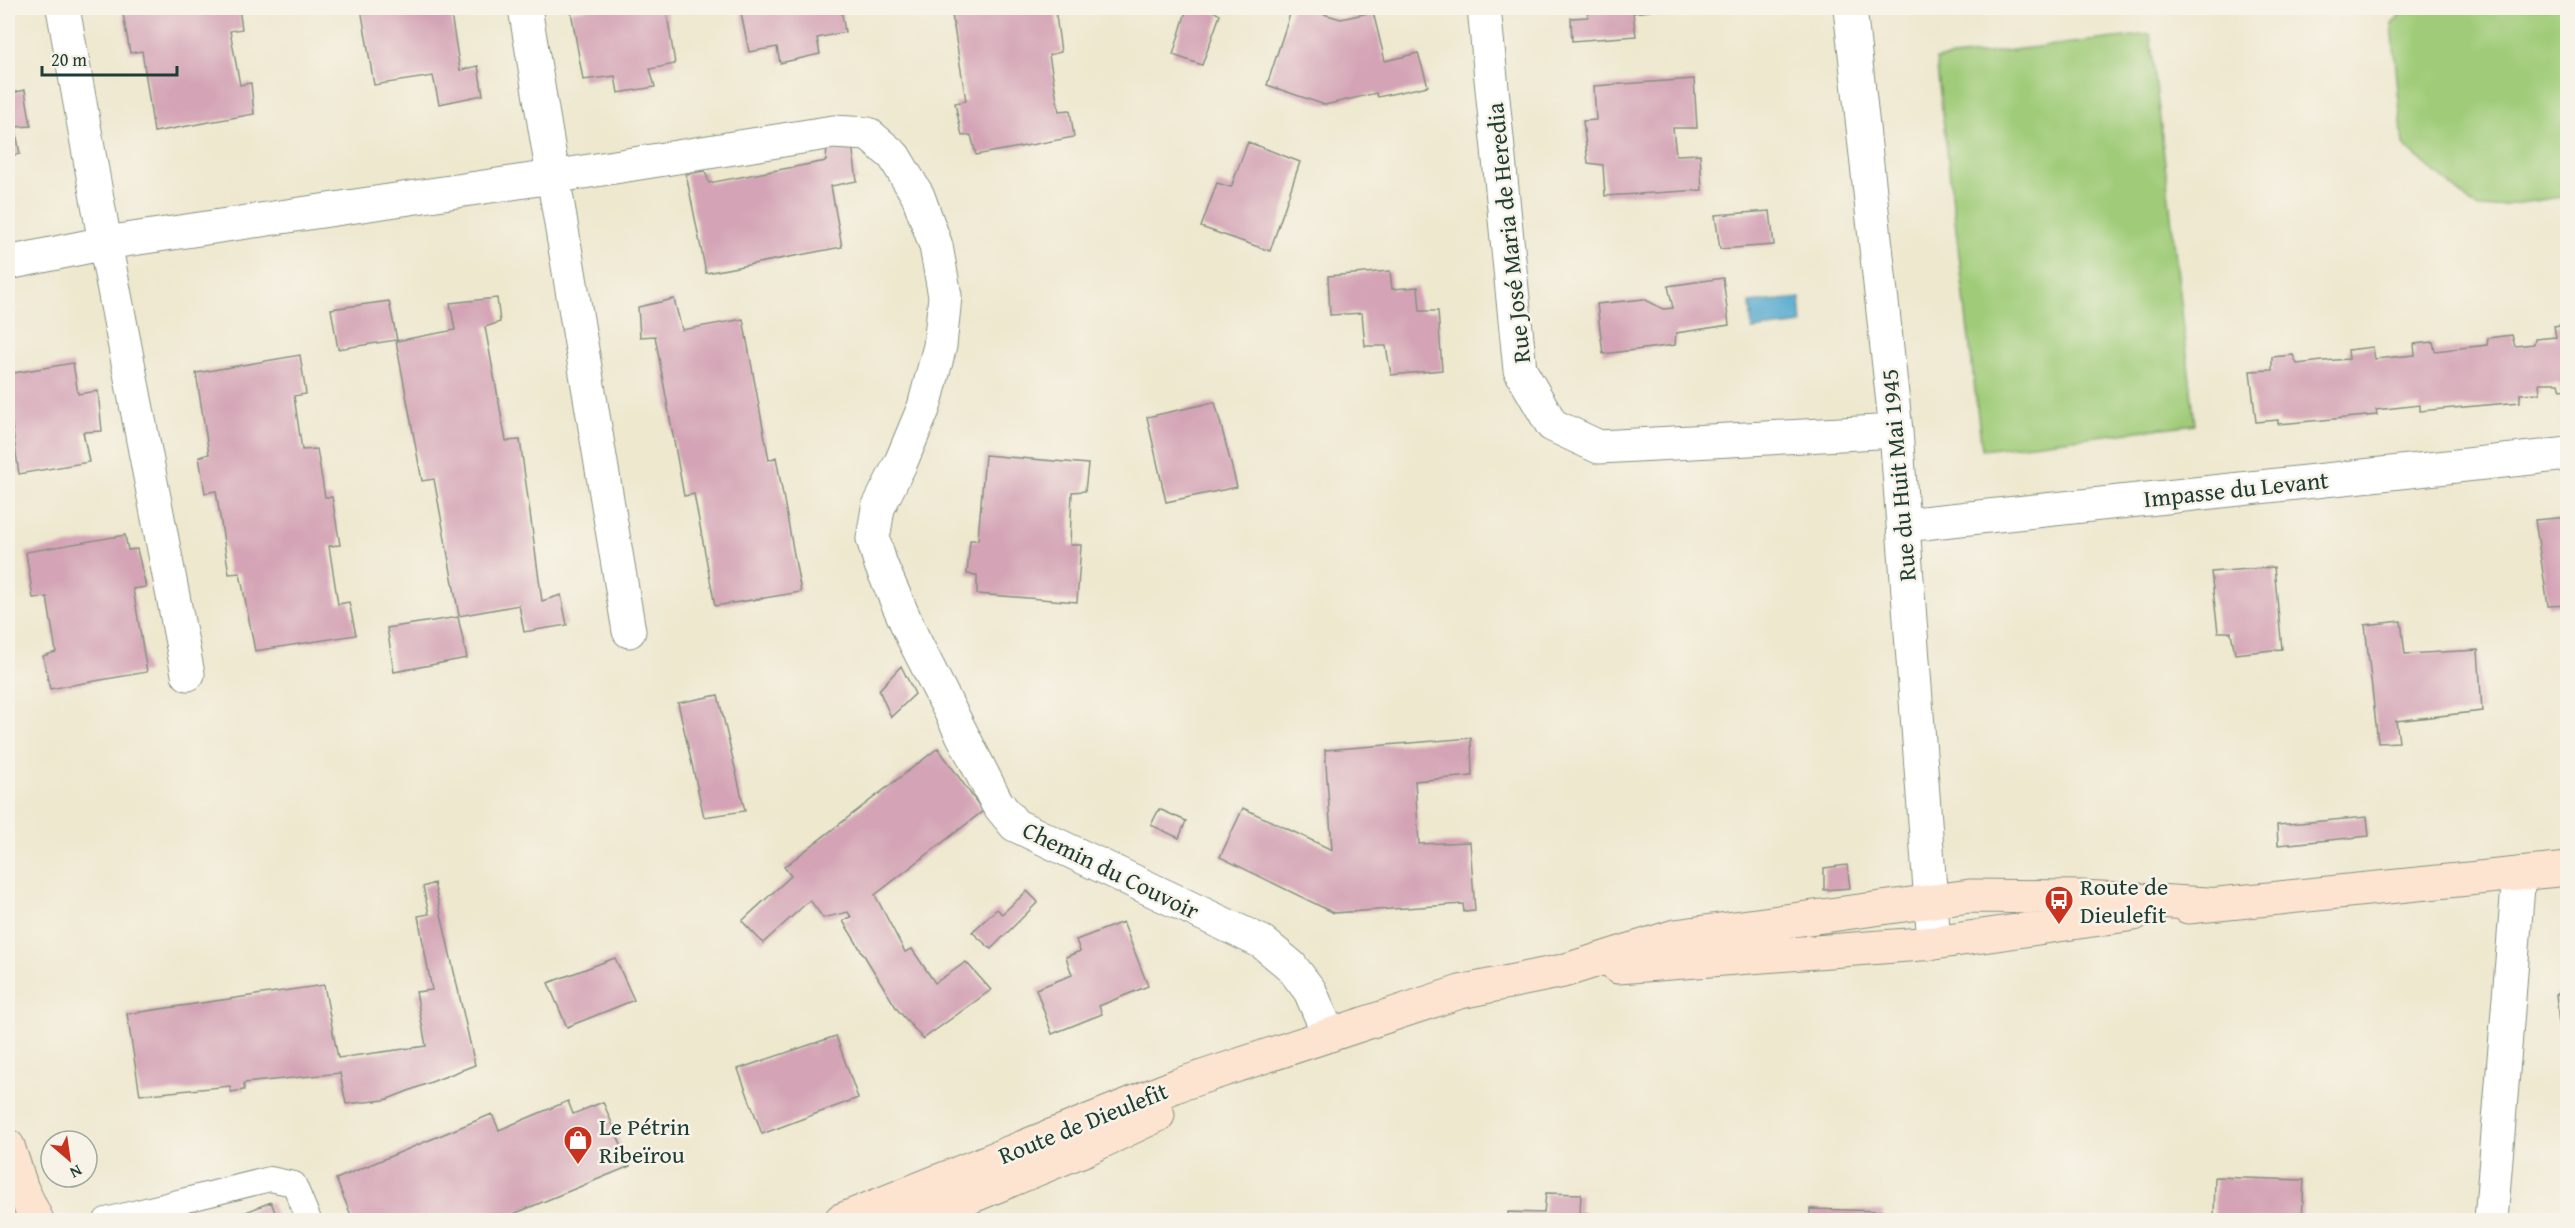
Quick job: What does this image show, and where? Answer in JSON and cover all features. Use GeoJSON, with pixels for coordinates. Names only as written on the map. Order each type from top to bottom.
{"type":"FeatureCollection","features":[{"type":"Feature","properties":{"kind":"main road","name":"Route de Dieulefit"},"geometry":{"type":"LineString","coordinates":[[1563,971],[1934,943],[2208,904],[2568,869]]}},
{"type":"Feature","properties":{"kind":"main road","name":"Route de Dieulefit"},"geometry":{"type":"LineString","coordinates":[[841,1221],[1178,1085],[1460,992],[1563,971],[1675,936],[1970,896],[2072,897],[2208,904]]}},
{"type":"Feature","properties":{"kind":"main road","name":"Route de Dieulefit"},"geometry":{"type":"LineString","coordinates":[[915,1221],[1088,1148],[1329,1035]]}},
{"type":"Feature","properties":{"kind":"main road"},"geometry":{"type":"LineString","coordinates":[[8,1146],[22,1189],[37,1221]]}},
{"type":"Feature","properties":{"kind":"street"},"geometry":{"type":"LineString","coordinates":[[63,8],[105,243],[188,674]]}},
{"type":"Feature","properties":{"kind":"street"},"geometry":{"type":"LineString","coordinates":[[525,8],[629,631]]}},
{"type":"Feature","properties":{"kind":"street","name":"Rue José Maria de Heredia"},"geometry":{"type":"LineString","coordinates":[[1485,8],[1520,370],[1552,425],[1599,447],[1896,430]]}},
{"type":"Feature","properties":{"kind":"street","name":"Rue du Huit Mai 1945"},"geometry":{"type":"LineString","coordinates":[[1850,8],[1896,430],[1934,943]]}},
{"type":"Feature","properties":{"kind":"street","name":"Chemin du Couvoir"},"geometry":{"type":"LineString","coordinates":[[8,263],[105,243],[552,177],[833,132],[868,134],[894,156],[918,196],[936,246],[945,296],[940,346],[924,407],[901,462],[878,508],[873,539],[881,565],[912,636],[997,802],[1015,825],[1262,942],[1291,966],[1310,991],[1329,1035]]}},
{"type":"Feature","properties":{"kind":"street","name":"Impasse du Levant"},"geometry":{"type":"LineString","coordinates":[[1904,525],[2568,454]]}},
{"type":"Feature","properties":{"kind":"street"},"geometry":{"type":"LineString","coordinates":[[2491,1221],[2519,874]]}},
{"type":"Feature","properties":{"kind":"lane"},"geometry":{"type":"LineString","coordinates":[[106,1221],[270,1179],[294,1184],[309,1221]]}},
{"type":"Feature","properties":{"kind":"green space"},"geometry":{"type":"Polygon","coordinates":[[[2406,8],[2567,8],[2567,196],[2478,209],[2403,145],[2392,24],[2406,8]]]}},
{"type":"Feature","properties":{"kind":"green space"},"geometry":{"type":"Polygon","coordinates":[[[2150,34],[2195,424],[1982,450],[1936,59],[2150,34]]]}},
{"type":"Feature","properties":{"kind":"water"},"geometry":{"type":"Polygon","coordinates":[[[1800,298],[1802,324],[1752,330],[1750,303],[1800,298]]]}},
{"type":"Feature","properties":{"kind":"building"},"geometry":{"type":"Polygon","coordinates":[[[129,8],[239,8],[242,29],[230,31],[240,85],[251,83],[254,114],[154,132],[142,51],[130,53],[123,14],[130,12],[129,8]]]}},
{"type":"Feature","properties":{"kind":"building"},"geometry":{"type":"Polygon","coordinates":[[[361,8],[450,8],[460,70],[478,66],[483,95],[439,104],[433,76],[374,85],[361,8]]]}},
{"type":"Feature","properties":{"kind":"building"},"geometry":{"type":"Polygon","coordinates":[[[589,8],[666,8],[675,64],[650,69],[655,87],[618,93],[615,76],[583,80],[571,11],[589,8]]]}},
{"type":"Feature","properties":{"kind":"building"},"geometry":{"type":"Polygon","coordinates":[[[740,8],[841,8],[845,32],[817,38],[820,54],[780,63],[777,47],[749,52],[740,8]]]}},
{"type":"Feature","properties":{"kind":"building"},"geometry":{"type":"Polygon","coordinates":[[[999,8],[1055,8],[1061,52],[1049,55],[1059,111],[1070,110],[1074,137],[976,155],[971,135],[962,136],[955,103],[966,101],[952,15],[999,8]]]}},
{"type":"Feature","properties":{"kind":"building"},"geometry":{"type":"Polygon","coordinates":[[[1187,8],[1208,8],[1220,15],[1202,65],[1173,55],[1187,8]]]}},
{"type":"Feature","properties":{"kind":"building"},"geometry":{"type":"Polygon","coordinates":[[[1292,8],[1302,8],[1341,19],[1373,12],[1385,61],[1418,53],[1428,86],[1378,97],[1376,93],[1325,105],[1267,85],[1292,8]]]}},
{"type":"Feature","properties":{"kind":"building"},"geometry":{"type":"Polygon","coordinates":[[[1587,8],[1650,8],[1650,11],[1633,13],[1636,36],[1572,41],[1571,18],[1588,17],[1587,8]]]}},
{"type":"Feature","properties":{"kind":"building"},"geometry":{"type":"Polygon","coordinates":[[[1694,79],[1697,128],[1673,128],[1676,155],[1700,154],[1702,190],[1605,196],[1603,165],[1588,163],[1583,121],[1596,120],[1594,86],[1694,79]]]}},
{"type":"Feature","properties":{"kind":"building"},"geometry":{"type":"Polygon","coordinates":[[[25,90],[31,126],[15,127],[20,154],[8,156],[8,94],[25,90]]]}},
{"type":"Feature","properties":{"kind":"building"},"geometry":{"type":"Polygon","coordinates":[[[1248,142],[1300,162],[1270,251],[1201,227],[1217,183],[1231,187],[1248,142]]]}},
{"type":"Feature","properties":{"kind":"building"},"geometry":{"type":"Polygon","coordinates":[[[852,144],[857,181],[831,186],[842,247],[706,273],[686,174],[705,171],[709,183],[826,161],[827,147],[852,144]]]}},
{"type":"Feature","properties":{"kind":"building"},"geometry":{"type":"Polygon","coordinates":[[[1770,211],[1774,245],[1720,249],[1715,215],[1770,211]]]}},
{"type":"Feature","properties":{"kind":"building"},"geometry":{"type":"Polygon","coordinates":[[[1390,271],[1392,289],[1418,287],[1420,311],[1438,311],[1442,370],[1391,375],[1386,346],[1365,346],[1362,313],[1330,315],[1328,276],[1390,271]]]}},
{"type":"Feature","properties":{"kind":"building"},"geometry":{"type":"Polygon","coordinates":[[[1723,278],[1729,325],[1676,333],[1675,345],[1603,354],[1597,304],[1644,299],[1663,309],[1673,308],[1668,286],[1723,278]]]}},
{"type":"Feature","properties":{"kind":"building"},"geometry":{"type":"Polygon","coordinates":[[[497,298],[500,322],[485,327],[506,441],[520,440],[542,601],[561,595],[567,625],[524,632],[519,605],[459,616],[434,479],[422,481],[396,341],[455,330],[450,303],[497,298]]]}},
{"type":"Feature","properties":{"kind":"building"},"geometry":{"type":"Polygon","coordinates":[[[674,299],[682,330],[743,319],[769,460],[776,457],[801,592],[715,606],[694,494],[684,496],[655,336],[640,337],[638,307],[674,299]]]}},
{"type":"Feature","properties":{"kind":"building"},"geometry":{"type":"Polygon","coordinates":[[[389,301],[397,340],[338,349],[331,309],[389,301]]]}},
{"type":"Feature","properties":{"kind":"building"},"geometry":{"type":"Polygon","coordinates":[[[2568,324],[2568,389],[2561,390],[2559,383],[2539,383],[2540,393],[2520,394],[2520,402],[2420,411],[2420,405],[2376,410],[2377,415],[2278,424],[2278,420],[2256,422],[2250,371],[2272,370],[2272,357],[2293,355],[2297,364],[2349,359],[2348,350],[2373,347],[2375,359],[2415,355],[2414,344],[2433,342],[2435,351],[2487,345],[2488,338],[2512,335],[2515,346],[2534,344],[2535,339],[2556,337],[2554,326],[2568,324]]]}},
{"type":"Feature","properties":{"kind":"building"},"geometry":{"type":"Polygon","coordinates":[[[300,355],[306,394],[294,396],[302,450],[317,449],[325,497],[332,497],[340,545],[329,546],[338,604],[349,602],[356,635],[255,651],[240,573],[229,574],[216,491],[205,493],[199,457],[209,454],[196,373],[300,355]]]}},
{"type":"Feature","properties":{"kind":"building"},"geometry":{"type":"Polygon","coordinates":[[[73,363],[78,394],[98,391],[102,431],[83,432],[89,462],[19,474],[8,398],[8,374],[73,363]]]}},
{"type":"Feature","properties":{"kind":"building"},"geometry":{"type":"Polygon","coordinates":[[[1215,402],[1237,487],[1166,502],[1147,417],[1215,402]]]}},
{"type":"Feature","properties":{"kind":"building"},"geometry":{"type":"Polygon","coordinates":[[[985,455],[1088,464],[1085,491],[1072,492],[1070,545],[1081,545],[1077,602],[977,594],[977,575],[967,574],[970,540],[978,540],[985,455]]]}},
{"type":"Feature","properties":{"kind":"building"},"geometry":{"type":"Polygon","coordinates":[[[2568,517],[2568,605],[2548,606],[2535,520],[2568,517]]]}},
{"type":"Feature","properties":{"kind":"building"},"geometry":{"type":"Polygon","coordinates":[[[125,535],[128,550],[137,549],[146,587],[133,589],[147,672],[50,689],[43,656],[56,652],[47,597],[33,598],[26,552],[125,535]]]}},
{"type":"Feature","properties":{"kind":"building"},"geometry":{"type":"Polygon","coordinates":[[[2274,567],[2282,649],[2235,654],[2231,632],[2218,632],[2211,572],[2274,567]]]}},
{"type":"Feature","properties":{"kind":"building"},"geometry":{"type":"Polygon","coordinates":[[[458,617],[467,658],[394,672],[387,628],[458,617]]]}},
{"type":"Feature","properties":{"kind":"building"},"geometry":{"type":"Polygon","coordinates":[[[2401,621],[2405,654],[2478,650],[2482,711],[2396,721],[2399,742],[2378,743],[2365,625],[2401,621]]]}},
{"type":"Feature","properties":{"kind":"building"},"geometry":{"type":"Polygon","coordinates":[[[901,666],[915,694],[891,717],[879,690],[901,666]]]}},
{"type":"Feature","properties":{"kind":"building"},"geometry":{"type":"Polygon","coordinates":[[[718,695],[745,811],[704,817],[678,703],[718,695]]]}},
{"type":"Feature","properties":{"kind":"building"},"geometry":{"type":"Polygon","coordinates":[[[1471,738],[1472,776],[1415,781],[1419,844],[1470,842],[1475,911],[1464,912],[1463,904],[1334,913],[1220,857],[1243,808],[1332,850],[1325,750],[1471,738]]]}},
{"type":"Feature","properties":{"kind":"building"},"geometry":{"type":"Polygon","coordinates":[[[938,748],[983,811],[875,895],[905,952],[912,949],[935,983],[966,962],[991,990],[923,1039],[897,1009],[843,921],[851,917],[848,912],[823,918],[810,900],[763,943],[742,921],[791,876],[784,867],[938,748]]]}},
{"type":"Feature","properties":{"kind":"building"},"geometry":{"type":"Polygon","coordinates":[[[1159,809],[1186,821],[1179,838],[1151,825],[1159,809]]]}},
{"type":"Feature","properties":{"kind":"building"},"geometry":{"type":"Polygon","coordinates":[[[2367,817],[2369,836],[2278,845],[2277,825],[2367,817]]]}},
{"type":"Feature","properties":{"kind":"building"},"geometry":{"type":"Polygon","coordinates":[[[1847,865],[1850,888],[1824,890],[1824,868],[1847,865]]]}},
{"type":"Feature","properties":{"kind":"building"},"geometry":{"type":"Polygon","coordinates":[[[434,883],[475,1065],[385,1100],[346,1104],[340,1073],[244,1083],[244,1090],[231,1092],[230,1086],[140,1095],[127,1014],[324,985],[338,1058],[426,1046],[416,992],[432,990],[418,916],[429,914],[423,887],[434,883]]]}},
{"type":"Feature","properties":{"kind":"building"},"geometry":{"type":"Polygon","coordinates":[[[1027,891],[1038,902],[991,949],[972,932],[997,909],[1002,914],[1027,891]]]}},
{"type":"Feature","properties":{"kind":"building"},"geometry":{"type":"Polygon","coordinates":[[[1123,922],[1148,986],[1099,1006],[1102,1014],[1052,1034],[1036,989],[1072,975],[1066,957],[1080,951],[1076,940],[1123,922]]]}},
{"type":"Feature","properties":{"kind":"building"},"geometry":{"type":"Polygon","coordinates":[[[615,958],[634,1000],[567,1027],[548,983],[615,958]]]}},
{"type":"Feature","properties":{"kind":"building"},"geometry":{"type":"Polygon","coordinates":[[[2568,993],[2568,1033],[2560,1034],[2556,994],[2568,993]]]}},
{"type":"Feature","properties":{"kind":"building"},"geometry":{"type":"Polygon","coordinates":[[[836,1036],[858,1098],[762,1134],[738,1069],[836,1036]]]}},
{"type":"Feature","properties":{"kind":"building"},"geometry":{"type":"Polygon","coordinates":[[[568,1101],[573,1114],[603,1102],[630,1166],[499,1220],[353,1220],[336,1179],[492,1114],[499,1130],[568,1101]]]}},
{"type":"Feature","properties":{"kind":"building"},"geometry":{"type":"Polygon","coordinates":[[[2215,1177],[2304,1180],[2302,1220],[2214,1220],[2215,1177]]]}},
{"type":"Feature","properties":{"kind":"building"},"geometry":{"type":"Polygon","coordinates":[[[1546,1193],[1581,1194],[1580,1213],[1589,1213],[1589,1220],[1508,1220],[1508,1212],[1544,1213],[1546,1193]]]}},
{"type":"Feature","properties":{"kind":"building"},"geometry":{"type":"Polygon","coordinates":[[[271,1202],[278,1220],[226,1220],[271,1202]]]}},
{"type":"Feature","properties":{"kind":"building"},"geometry":{"type":"Polygon","coordinates":[[[1810,1209],[1883,1211],[1883,1220],[1810,1220],[1810,1209]]]}},
{"type":"Feature","properties":{"kind":"place","name":"Route de Dieulefit"},"geometry":{"type":"Point","coordinates":[2059,926]}},
{"type":"Feature","properties":{"kind":"place","name":"Le Pétrin Ribeïrou"},"geometry":{"type":"Point","coordinates":[578,1166]}}]}
